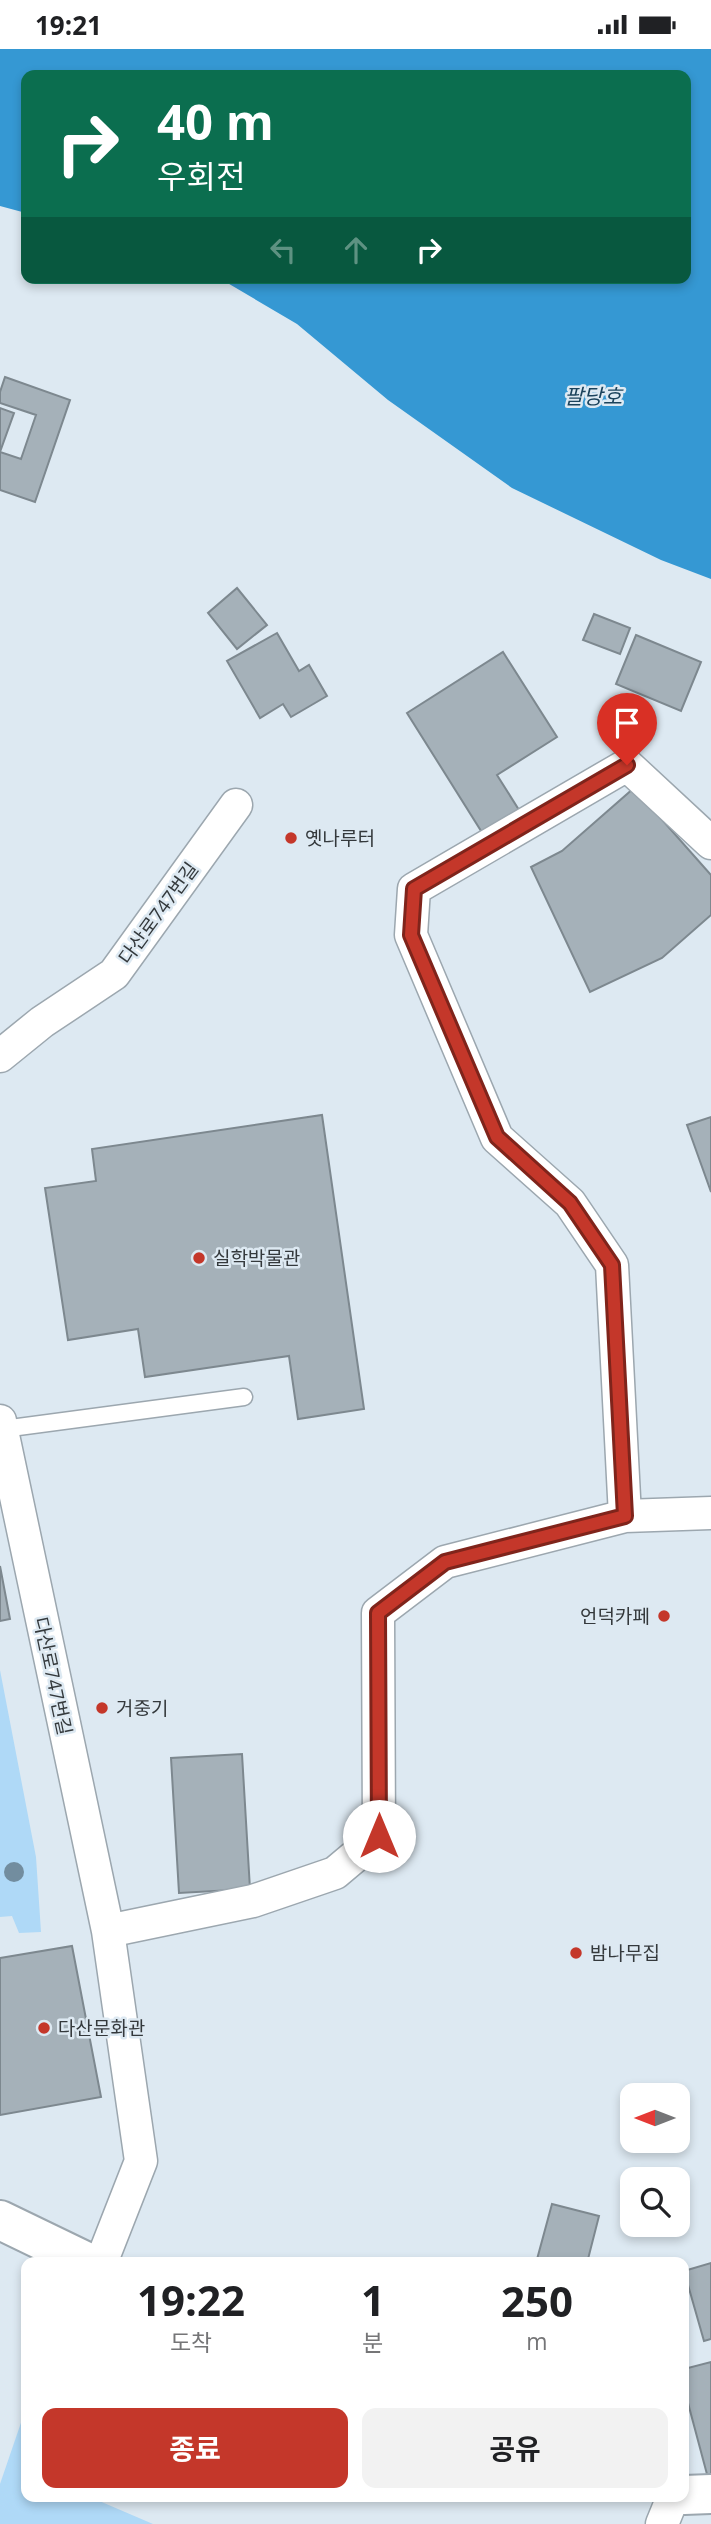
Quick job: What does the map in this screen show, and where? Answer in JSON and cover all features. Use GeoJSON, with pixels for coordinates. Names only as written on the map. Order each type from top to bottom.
{"type":"FeatureCollection","features":[{"type":"Feature","properties":{"kind":"street"},"geometry":{"type":"LineString","coordinates":[[625,1516],[612,1265],[570,1203],[497,1137],[411,935],[414,889],[627,765],[711,843]]}},
{"type":"Feature","properties":{"kind":"street","name":"다산로747번길"},"geometry":{"type":"LineString","coordinates":[[0,1056],[42,1022],[114,974],[236,805]]}},
{"type":"Feature","properties":{"kind":"street","name":"다산로747번길"},"geometry":{"type":"LineString","coordinates":[[1,1425],[108,1931],[141,2161],[103,2257]]}},
{"type":"Feature","properties":{"kind":"street"},"geometry":{"type":"LineString","coordinates":[[108,1931],[264,1897],[335,1873],[379,1836],[378,1613],[445,1562],[625,1516],[711,1513]]}},
{"type":"Feature","properties":{"kind":"street"},"geometry":{"type":"LineString","coordinates":[[0,2220],[77,2257]]}},
{"type":"Feature","properties":{"kind":"street"},"geometry":{"type":"LineString","coordinates":[[689,2495],[711,2494]]}},
{"type":"Feature","properties":{"kind":"street"},"geometry":{"type":"LineString","coordinates":[[662,2524],[671,2502]]}},
{"type":"Feature","properties":{"kind":"lane"},"geometry":{"type":"LineString","coordinates":[[1,1425],[244,1397]]}},
{"type":"Feature","properties":{"kind":"shaded area"},"geometry":{"type":"Polygon","coordinates":[[[0,1670],[36,1857],[41,1932],[19,1933],[12,1916],[0,1917],[0,1670]]]}},
{"type":"Feature","properties":{"kind":"shaded area"},"geometry":{"type":"Polygon","coordinates":[[[21,2423],[21,2502],[102,2502],[153,2524],[0,2524],[0,2484],[21,2423]]]}},
{"type":"Feature","properties":{"kind":"water","name":"팔당호"},"geometry":{"type":"Polygon","coordinates":[[[0,49],[711,49],[711,579],[661,560],[512,488],[388,400],[297,324],[229,284],[691,284],[691,70],[21,70],[21,212],[0,206],[0,49]]]}},
{"type":"Feature","properties":{"kind":"building"},"geometry":{"type":"Polygon","coordinates":[[[5,377],[70,400],[35,502],[0,490],[0,452],[21,459],[36,415],[0,403],[5,377]]]}},
{"type":"Feature","properties":{"kind":"building"},"geometry":{"type":"Polygon","coordinates":[[[0,408],[14,413],[0,452],[0,408]]]}},
{"type":"Feature","properties":{"kind":"building"},"geometry":{"type":"Polygon","coordinates":[[[237,588],[267,625],[237,649],[208,613],[237,588]]]}},
{"type":"Feature","properties":{"kind":"building"},"geometry":{"type":"Polygon","coordinates":[[[594,614],[630,628],[620,654],[583,640],[594,614]]]}},
{"type":"Feature","properties":{"kind":"building"},"geometry":{"type":"Polygon","coordinates":[[[277,633],[299,671],[309,665],[327,696],[291,717],[283,704],[260,718],[227,661],[277,633]]]}},
{"type":"Feature","properties":{"kind":"building"},"geometry":{"type":"Polygon","coordinates":[[[636,635],[701,662],[681,711],[616,684],[636,635]]]}},
{"type":"Feature","properties":{"kind":"building"},"geometry":{"type":"Polygon","coordinates":[[[503,652],[557,737],[497,775],[519,810],[483,834],[407,713],[503,652]]]}},
{"type":"Feature","properties":{"kind":"building"},"geometry":{"type":"Polygon","coordinates":[[[634,788],[711,875],[711,915],[662,958],[590,992],[531,867],[562,851],[634,788]]]}},
{"type":"Feature","properties":{"kind":"building","name":"실학박물관"},"geometry":{"type":"Polygon","coordinates":[[[322,1115],[364,1409],[298,1419],[289,1356],[145,1377],[138,1329],[68,1340],[45,1188],[96,1181],[92,1149],[322,1115]]]}},
{"type":"Feature","properties":{"kind":"building"},"geometry":{"type":"Polygon","coordinates":[[[711,1117],[711,1192],[687,1125],[711,1117]]]}},
{"type":"Feature","properties":{"kind":"building"},"geometry":{"type":"Polygon","coordinates":[[[0,1566],[10,1619],[0,1621],[0,1566]]]}},
{"type":"Feature","properties":{"kind":"building"},"geometry":{"type":"Polygon","coordinates":[[[242,1754],[250,1889],[179,1893],[171,1758],[242,1754]]]}},
{"type":"Feature","properties":{"kind":"building","name":"다산문화관"},"geometry":{"type":"Polygon","coordinates":[[[72,1946],[101,2097],[0,2115],[0,1958],[72,1946]]]}},
{"type":"Feature","properties":{"kind":"building"},"geometry":{"type":"Polygon","coordinates":[[[552,2204],[599,2216],[589,2257],[538,2257],[552,2204]]]}},
{"type":"Feature","properties":{"kind":"building"},"geometry":{"type":"Polygon","coordinates":[[[711,2263],[711,2339],[704,2341],[689,2288],[689,2270],[711,2263]]]}},
{"type":"Feature","properties":{"kind":"building"},"geometry":{"type":"Polygon","coordinates":[[[711,2362],[711,2477],[708,2478],[689,2407],[689,2368],[711,2362]]]}},
{"type":"Feature","properties":{"kind":"place","name":"옛나루터"},"geometry":{"type":"Point","coordinates":[291,838]}},
{"type":"Feature","properties":{"kind":"place","name":"실학박물관"},"geometry":{"type":"Point","coordinates":[199,1258]}},
{"type":"Feature","properties":{"kind":"place","name":"언덕카페"},"geometry":{"type":"Point","coordinates":[664,1616]}},
{"type":"Feature","properties":{"kind":"place","name":"거중기"},"geometry":{"type":"Point","coordinates":[102,1708]}},
{"type":"Feature","properties":{"kind":"place","name":"밤나무집"},"geometry":{"type":"Point","coordinates":[576,1953]}},
{"type":"Feature","properties":{"kind":"place","name":"다산문화관"},"geometry":{"type":"Point","coordinates":[44,2028]}},
{"type":"Feature","properties":{"kind":"route"},"geometry":{"type":"LineString","coordinates":[[379,1836],[378,1613],[445,1562],[625,1516],[612,1265],[570,1203],[497,1137],[411,935],[414,889],[627,765]]}}]}
